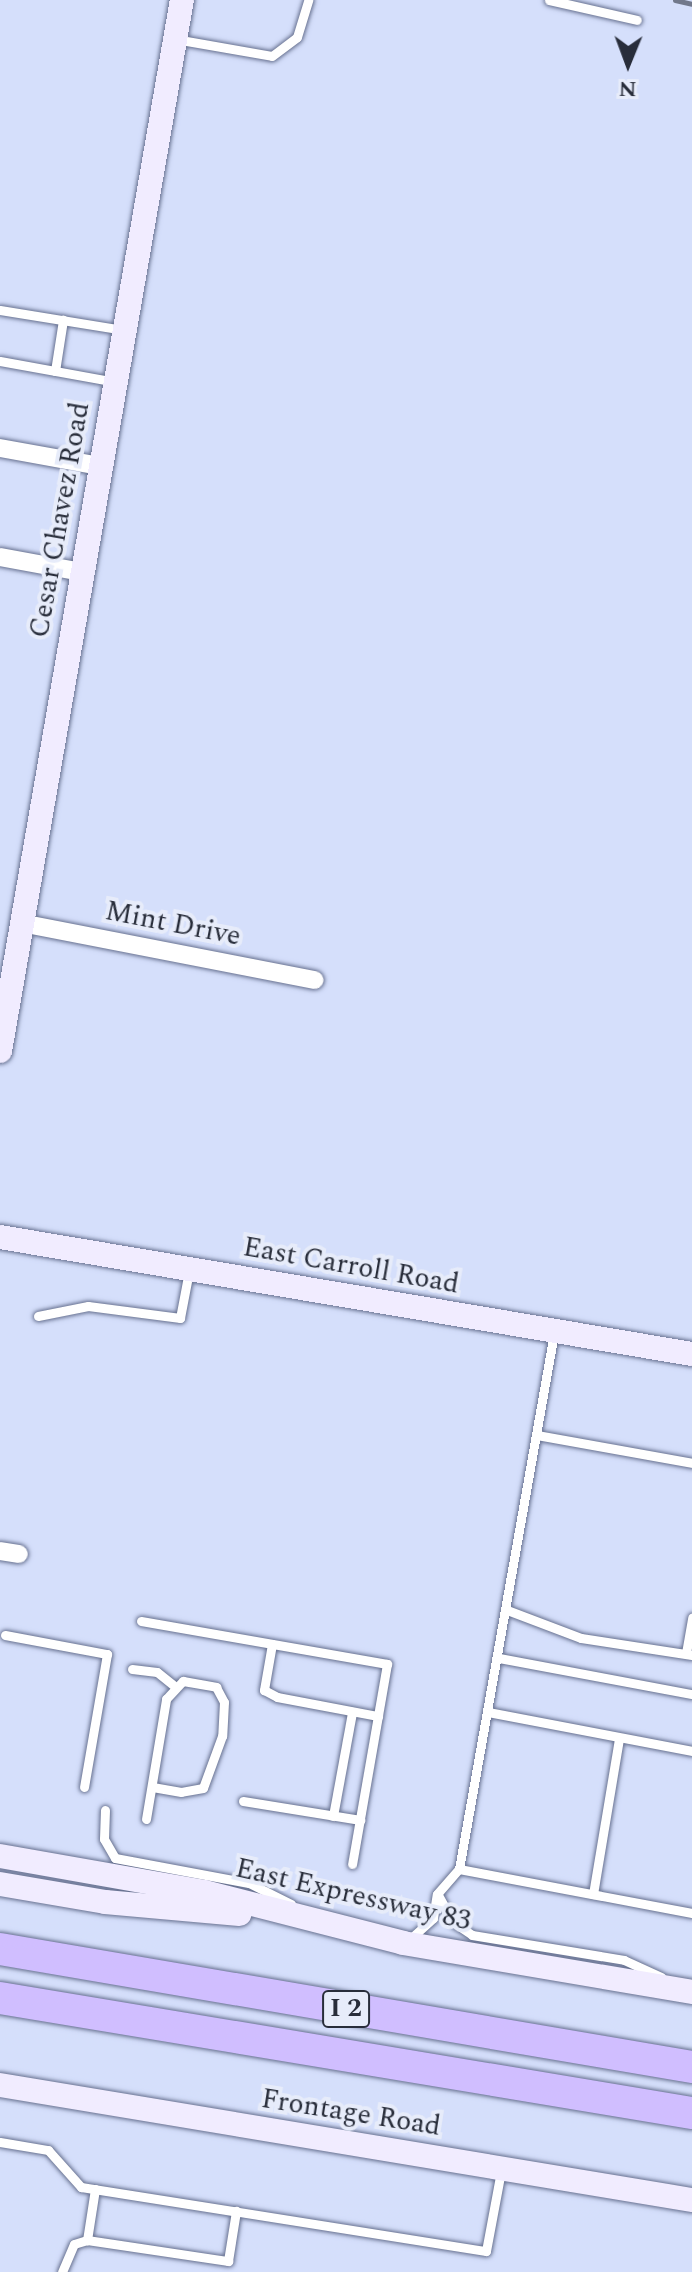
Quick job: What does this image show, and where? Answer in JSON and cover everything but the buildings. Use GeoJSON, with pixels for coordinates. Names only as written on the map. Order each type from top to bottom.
{"type":"FeatureCollection","features":[{"type":"Feature","properties":{"kind":"highway","name":"I 2"},"geometry":{"type":"LineString","coordinates":[[0,1949],[692,2067]]}},
{"type":"Feature","properties":{"kind":"highway","name":"I 2"},"geometry":{"type":"LineString","coordinates":[[0,1998],[692,2115]]}},
{"type":"Feature","properties":{"kind":"main road","name":"Cesar Chavez Road"},"geometry":{"type":"LineString","coordinates":[[0,1049],[182,0]]}},
{"type":"Feature","properties":{"kind":"main road","name":"East Carroll Road"},"geometry":{"type":"LineString","coordinates":[[0,1237],[692,1354]]}},
{"type":"Feature","properties":{"kind":"main road","name":"East Expressway 83"},"geometry":{"type":"LineString","coordinates":[[0,1856],[205,1892],[403,1943],[690,1991]]}},
{"type":"Feature","properties":{"kind":"main road"},"geometry":{"type":"LineString","coordinates":[[0,1884],[105,1902],[340,1929]]}},
{"type":"Feature","properties":{"kind":"main road"},"geometry":{"type":"LineString","coordinates":[[0,2069],[84,2084],[182,2116]]}},
{"type":"Feature","properties":{"kind":"main road","name":"Frontage Road"},"geometry":{"type":"LineString","coordinates":[[0,2085],[692,2200]]}},
{"type":"Feature","properties":{"kind":"street"},"geometry":{"type":"LineString","coordinates":[[0,448],[100,466]]}},
{"type":"Feature","properties":{"kind":"street"},"geometry":{"type":"LineString","coordinates":[[0,557],[82,572]]}},
{"type":"Feature","properties":{"kind":"street","name":"Mint Drive"},"geometry":{"type":"LineString","coordinates":[[21,923],[315,980]]}},
{"type":"Feature","properties":{"kind":"street"},"geometry":{"type":"LineString","coordinates":[[0,1551],[19,1554]]}},
{"type":"Feature","properties":{"kind":"lane"},"geometry":{"type":"LineString","coordinates":[[175,39],[272,56],[297,37],[308,0]]}},
{"type":"Feature","properties":{"kind":"lane"},"geometry":{"type":"LineString","coordinates":[[549,0],[637,20]]}},
{"type":"Feature","properties":{"kind":"lane"},"geometry":{"type":"LineString","coordinates":[[0,310],[124,330]]}},
{"type":"Feature","properties":{"kind":"lane"},"geometry":{"type":"LineString","coordinates":[[55,371],[63,320]]}},
{"type":"Feature","properties":{"kind":"lane"},"geometry":{"type":"LineString","coordinates":[[0,361],[115,382]]}},
{"type":"Feature","properties":{"kind":"lane"},"geometry":{"type":"LineString","coordinates":[[38,1316],[88,1306],[180,1318],[189,1269]]}},
{"type":"Feature","properties":{"kind":"lane"},"geometry":{"type":"LineString","coordinates":[[403,1943],[433,1918],[437,1894],[459,1869],[499,1658],[554,1330]]}},
{"type":"Feature","properties":{"kind":"lane"},"geometry":{"type":"LineString","coordinates":[[537,1435],[692,1463]]}},
{"type":"Feature","properties":{"kind":"lane"},"geometry":{"type":"LineString","coordinates":[[507,1610],[581,1638],[689,1654],[692,1618]]}},
{"type":"Feature","properties":{"kind":"lane"},"geometry":{"type":"LineString","coordinates":[[141,1621],[387,1664],[352,1864]]}},
{"type":"Feature","properties":{"kind":"lane"},"geometry":{"type":"LineString","coordinates":[[5,1635],[107,1654],[84,1787]]}},
{"type":"Feature","properties":{"kind":"lane"},"geometry":{"type":"LineString","coordinates":[[272,1644],[264,1690],[378,1716]]}},
{"type":"Feature","properties":{"kind":"lane"},"geometry":{"type":"LineString","coordinates":[[499,1658],[692,1694]]}},
{"type":"Feature","properties":{"kind":"lane"},"geometry":{"type":"LineString","coordinates":[[132,1669],[157,1672],[174,1686]]}},
{"type":"Feature","properties":{"kind":"lane"},"geometry":{"type":"LineString","coordinates":[[146,1819],[162,1719],[174,1686],[183,1681],[216,1687],[224,1702],[218,1756],[203,1788],[181,1792],[152,1787]]}},
{"type":"Feature","properties":{"kind":"lane"},"geometry":{"type":"LineString","coordinates":[[333,1816],[352,1712]]}},
{"type":"Feature","properties":{"kind":"lane"},"geometry":{"type":"LineString","coordinates":[[488,1712],[692,1751]]}},
{"type":"Feature","properties":{"kind":"lane"},"geometry":{"type":"LineString","coordinates":[[593,1894],[619,1738]]}},
{"type":"Feature","properties":{"kind":"lane"},"geometry":{"type":"LineString","coordinates":[[243,1801],[360,1820]]}},
{"type":"Feature","properties":{"kind":"lane"},"geometry":{"type":"LineString","coordinates":[[105,1810],[104,1839],[115,1858],[249,1883],[340,1929]]}},
{"type":"Feature","properties":{"kind":"lane"},"geometry":{"type":"LineString","coordinates":[[459,1869],[692,1913]]}},
{"type":"Feature","properties":{"kind":"lane"},"geometry":{"type":"LineString","coordinates":[[437,1894],[453,1922],[472,1935],[624,1960],[690,1991]]}},
{"type":"Feature","properties":{"kind":"lane"},"geometry":{"type":"LineString","coordinates":[[0,2142],[48,2150],[81,2187],[486,2251],[501,2168]]}},
{"type":"Feature","properties":{"kind":"lane"},"geometry":{"type":"LineString","coordinates":[[87,2240],[95,2189]]}},
{"type":"Feature","properties":{"kind":"lane"},"geometry":{"type":"LineString","coordinates":[[226,2272],[236,2211]]}},
{"type":"Feature","properties":{"kind":"lane"},"geometry":{"type":"LineString","coordinates":[[62,2272],[74,2244],[87,2240],[228,2261]]}},
{"type":"Feature","properties":{"kind":"lane"},"geometry":{"type":"LineString","coordinates":[[209,2272],[211,2259]]}},
{"type":"Feature","properties":{"kind":"railway"},"geometry":{"type":"LineString","coordinates":[[675,0],[692,4]]}}]}
